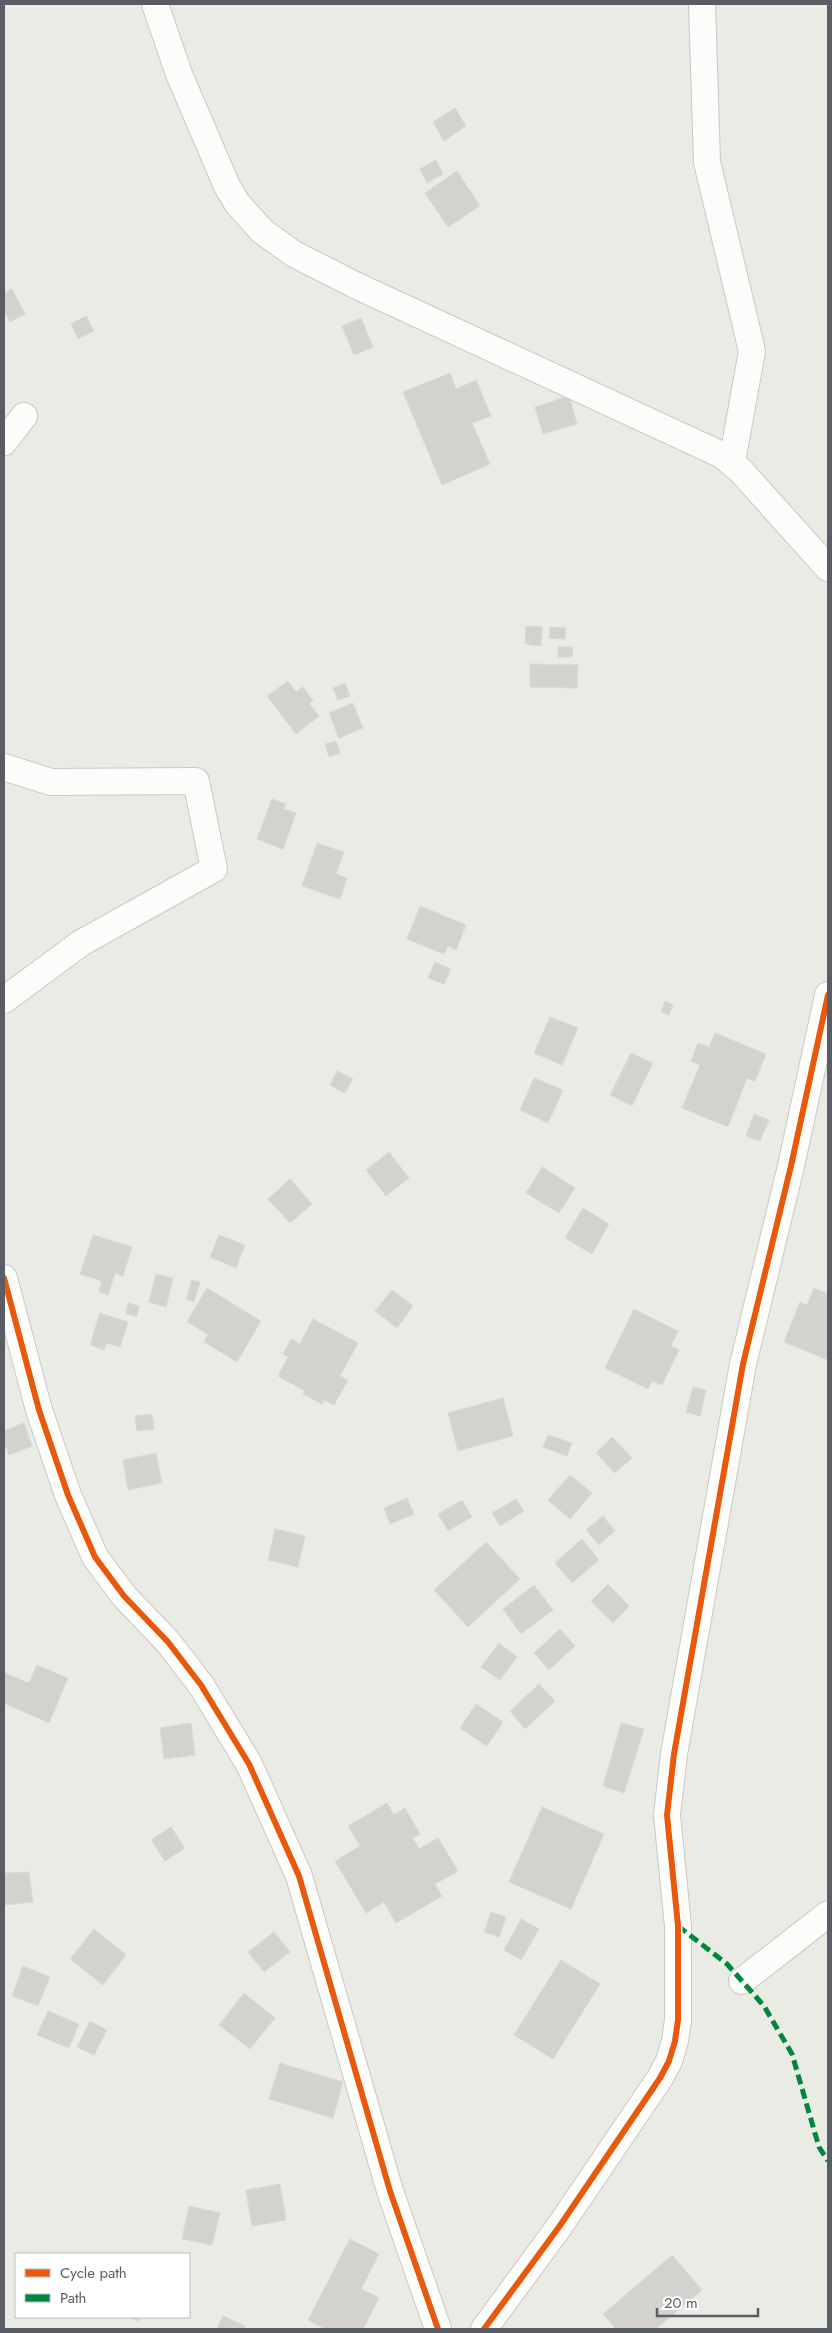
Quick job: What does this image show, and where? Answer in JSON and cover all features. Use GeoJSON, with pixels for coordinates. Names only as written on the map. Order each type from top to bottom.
{"type":"FeatureCollection","features":[{"type":"Feature","properties":{"kind":"street"},"geometry":{"type":"LineString","coordinates":[[155,4],[178,74],[227,186],[237,203],[262,231],[294,254],[355,285],[434,323],[588,391],[722,455],[732,462],[828,568]]}},
{"type":"Feature","properties":{"kind":"street"},"geometry":{"type":"LineString","coordinates":[[702,4],[707,162],[752,351],[732,462]]}},
{"type":"Feature","properties":{"kind":"street"},"geometry":{"type":"LineString","coordinates":[[4,442],[24,416]]}},
{"type":"Feature","properties":{"kind":"street"},"geometry":{"type":"LineString","coordinates":[[4,767],[50,782],[196,782],[214,870],[81,943],[4,1000]]}},
{"type":"Feature","properties":{"kind":"street"},"geometry":{"type":"LineString","coordinates":[[484,2329],[560,2227],[660,2078],[669,2061],[675,2041],[678,2020],[678,1926],[667,1815],[674,1754],[743,1364],[792,1166],[828,995]]}},
{"type":"Feature","properties":{"kind":"street"},"geometry":{"type":"LineString","coordinates":[[4,1278],[39,1410],[68,1495],[95,1557],[124,1596],[168,1642],[201,1685],[249,1764],[299,1876],[390,2191],[438,2329]]}},
{"type":"Feature","properties":{"kind":"street"},"geometry":{"type":"LineString","coordinates":[[742,1981],[828,1914]]}},
{"type":"Feature","properties":{"kind":"building"},"geometry":{"type":"Polygon","coordinates":[[[455,108],[466,126],[444,141],[433,122],[455,108]]]}},
{"type":"Feature","properties":{"kind":"building"},"geometry":{"type":"Polygon","coordinates":[[[436,160],[443,174],[427,183],[420,169],[436,160]]]}},
{"type":"Feature","properties":{"kind":"building"},"geometry":{"type":"Polygon","coordinates":[[[457,171],[480,206],[448,227],[425,193],[457,171]]]}},
{"type":"Feature","properties":{"kind":"building"},"geometry":{"type":"Polygon","coordinates":[[[12,289],[25,314],[10,322],[4,310],[4,293],[12,289]]]}},
{"type":"Feature","properties":{"kind":"building"},"geometry":{"type":"Polygon","coordinates":[[[86,316],[94,331],[78,339],[71,324],[86,316]]]}},
{"type":"Feature","properties":{"kind":"building"},"geometry":{"type":"Polygon","coordinates":[[[361,318],[373,347],[354,355],[342,326],[361,318]]]}},
{"type":"Feature","properties":{"kind":"building"},"geometry":{"type":"Polygon","coordinates":[[[450,373],[456,389],[476,380],[491,416],[472,423],[490,464],[442,485],[403,392],[450,373]]]}},
{"type":"Feature","properties":{"kind":"building"},"geometry":{"type":"Polygon","coordinates":[[[569,396],[577,424],[543,434],[535,407],[569,396]]]}},
{"type":"Feature","properties":{"kind":"building"},"geometry":{"type":"Polygon","coordinates":[[[526,626],[542,627],[541,646],[525,644],[526,626]]]}},
{"type":"Feature","properties":{"kind":"building"},"geometry":{"type":"Polygon","coordinates":[[[550,627],[566,628],[565,639],[549,638],[550,627]]]}},
{"type":"Feature","properties":{"kind":"building"},"geometry":{"type":"Polygon","coordinates":[[[558,647],[573,647],[572,657],[558,657],[558,647]]]}},
{"type":"Feature","properties":{"kind":"building"},"geometry":{"type":"Polygon","coordinates":[[[530,664],[578,665],[577,688],[530,687],[530,664]]]}},
{"type":"Feature","properties":{"kind":"building"},"geometry":{"type":"Polygon","coordinates":[[[288,681],[296,692],[303,687],[313,701],[309,703],[319,716],[296,734],[267,696],[288,681]]]}},
{"type":"Feature","properties":{"kind":"building"},"geometry":{"type":"Polygon","coordinates":[[[345,683],[350,696],[338,700],[333,688],[345,683]]]}},
{"type":"Feature","properties":{"kind":"building"},"geometry":{"type":"Polygon","coordinates":[[[353,703],[363,728],[339,738],[329,713],[353,703]]]}},
{"type":"Feature","properties":{"kind":"building"},"geometry":{"type":"Polygon","coordinates":[[[336,741],[340,753],[329,757],[325,744],[336,741]]]}},
{"type":"Feature","properties":{"kind":"building"},"geometry":{"type":"Polygon","coordinates":[[[272,799],[286,804],[284,809],[296,813],[283,849],[257,839],[272,799]]]}},
{"type":"Feature","properties":{"kind":"building"},"geometry":{"type":"Polygon","coordinates":[[[317,843],[344,852],[336,874],[347,878],[340,899],[302,886],[317,843]]]}},
{"type":"Feature","properties":{"kind":"building"},"geometry":{"type":"Polygon","coordinates":[[[420,906],[466,925],[456,950],[448,946],[444,954],[407,939],[420,906]]]}},
{"type":"Feature","properties":{"kind":"building"},"geometry":{"type":"Polygon","coordinates":[[[435,962],[451,969],[444,984],[428,978],[435,962]]]}},
{"type":"Feature","properties":{"kind":"building"},"geometry":{"type":"Polygon","coordinates":[[[665,1001],[673,1005],[669,1015],[661,1012],[665,1001]]]}},
{"type":"Feature","properties":{"kind":"building"},"geometry":{"type":"Polygon","coordinates":[[[550,1017],[578,1028],[562,1065],[534,1053],[550,1017]]]}},
{"type":"Feature","properties":{"kind":"building"},"geometry":{"type":"Polygon","coordinates":[[[715,1033],[766,1054],[755,1081],[747,1078],[728,1127],[682,1108],[700,1065],[691,1061],[698,1043],[709,1047],[715,1033]]]}},
{"type":"Feature","properties":{"kind":"building"},"geometry":{"type":"Polygon","coordinates":[[[631,1053],[653,1063],[632,1106],[610,1095],[631,1053]]]}},
{"type":"Feature","properties":{"kind":"building"},"geometry":{"type":"Polygon","coordinates":[[[337,1071],[353,1079],[345,1093],[330,1085],[337,1071]]]}},
{"type":"Feature","properties":{"kind":"building"},"geometry":{"type":"Polygon","coordinates":[[[534,1078],[563,1090],[548,1123],[520,1110],[534,1078]]]}},
{"type":"Feature","properties":{"kind":"building"},"geometry":{"type":"Polygon","coordinates":[[[754,1114],[769,1120],[760,1141],[746,1136],[754,1114]]]}},
{"type":"Feature","properties":{"kind":"building"},"geometry":{"type":"Polygon","coordinates":[[[389,1152],[409,1178],[386,1196],[366,1170],[389,1152]]]}},
{"type":"Feature","properties":{"kind":"building"},"geometry":{"type":"Polygon","coordinates":[[[542,1167],[575,1188],[559,1213],[526,1193],[542,1167]]]}},
{"type":"Feature","properties":{"kind":"building"},"geometry":{"type":"Polygon","coordinates":[[[290,1179],[312,1204],[290,1223],[268,1199],[290,1179]]]}},
{"type":"Feature","properties":{"kind":"building"},"geometry":{"type":"Polygon","coordinates":[[[583,1208],[609,1224],[592,1254],[565,1238],[583,1208]]]}},
{"type":"Feature","properties":{"kind":"building"},"geometry":{"type":"Polygon","coordinates":[[[93,1235],[132,1247],[123,1276],[115,1273],[108,1295],[99,1292],[102,1281],[80,1274],[93,1235]]]}},
{"type":"Feature","properties":{"kind":"building"},"geometry":{"type":"Polygon","coordinates":[[[219,1235],[245,1245],[236,1268],[210,1257],[219,1235]]]}},
{"type":"Feature","properties":{"kind":"building"},"geometry":{"type":"Polygon","coordinates":[[[156,1274],[173,1278],[166,1307],[149,1302],[156,1274]]]}},
{"type":"Feature","properties":{"kind":"building"},"geometry":{"type":"Polygon","coordinates":[[[192,1280],[200,1282],[194,1302],[186,1299],[192,1280]]]}},
{"type":"Feature","properties":{"kind":"building"},"geometry":{"type":"Polygon","coordinates":[[[207,1288],[261,1321],[237,1362],[204,1342],[208,1334],[187,1322],[207,1288]]]}},
{"type":"Feature","properties":{"kind":"building"},"geometry":{"type":"Polygon","coordinates":[[[814,1288],[828,1294],[828,1360],[784,1342],[800,1302],[807,1305],[814,1288]]]}},
{"type":"Feature","properties":{"kind":"building"},"geometry":{"type":"Polygon","coordinates":[[[392,1290],[413,1306],[397,1328],[375,1311],[392,1290]]]}},
{"type":"Feature","properties":{"kind":"building"},"geometry":{"type":"Polygon","coordinates":[[[128,1303],[139,1306],[137,1316],[126,1314],[128,1303]]]}},
{"type":"Feature","properties":{"kind":"building"},"geometry":{"type":"Polygon","coordinates":[[[634,1309],[678,1331],[671,1346],[679,1350],[662,1385],[652,1381],[648,1389],[605,1368],[634,1309]]]}},
{"type":"Feature","properties":{"kind":"building"},"geometry":{"type":"Polygon","coordinates":[[[100,1313],[128,1322],[120,1347],[107,1343],[104,1350],[90,1345],[100,1313]]]}},
{"type":"Feature","properties":{"kind":"building"},"geometry":{"type":"Polygon","coordinates":[[[313,1319],[358,1343],[340,1376],[348,1380],[334,1405],[324,1400],[322,1404],[303,1394],[305,1391],[278,1376],[288,1357],[283,1354],[291,1339],[300,1344],[313,1319]]]}},
{"type":"Feature","properties":{"kind":"building"},"geometry":{"type":"Polygon","coordinates":[[[693,1387],[706,1390],[700,1416],[686,1412],[693,1387]]]}},
{"type":"Feature","properties":{"kind":"building"},"geometry":{"type":"Polygon","coordinates":[[[503,1398],[513,1436],[458,1451],[448,1413],[503,1398]]]}},
{"type":"Feature","properties":{"kind":"building"},"geometry":{"type":"Polygon","coordinates":[[[152,1414],[154,1429],[137,1431],[135,1416],[152,1414]]]}},
{"type":"Feature","properties":{"kind":"building"},"geometry":{"type":"Polygon","coordinates":[[[24,1423],[32,1446],[9,1455],[4,1442],[4,1431],[24,1423]]]}},
{"type":"Feature","properties":{"kind":"building"},"geometry":{"type":"Polygon","coordinates":[[[548,1435],[572,1443],[567,1456],[543,1447],[548,1435]]]}},
{"type":"Feature","properties":{"kind":"building"},"geometry":{"type":"Polygon","coordinates":[[[612,1437],[632,1458],[615,1473],[596,1453],[612,1437]]]}},
{"type":"Feature","properties":{"kind":"building"},"geometry":{"type":"Polygon","coordinates":[[[156,1453],[162,1483],[128,1490],[123,1460],[156,1453]]]}},
{"type":"Feature","properties":{"kind":"building"},"geometry":{"type":"Polygon","coordinates":[[[570,1475],[592,1493],[570,1519],[548,1500],[570,1475]]]}},
{"type":"Feature","properties":{"kind":"building"},"geometry":{"type":"Polygon","coordinates":[[[407,1498],[414,1514],[390,1524],[384,1508],[407,1498]]]}},
{"type":"Feature","properties":{"kind":"building"},"geometry":{"type":"Polygon","coordinates":[[[516,1499],[524,1511],[500,1526],[492,1513],[516,1499]]]}},
{"type":"Feature","properties":{"kind":"building"},"geometry":{"type":"Polygon","coordinates":[[[462,1500],[472,1517],[448,1531],[438,1514],[462,1500]]]}},
{"type":"Feature","properties":{"kind":"building"},"geometry":{"type":"Polygon","coordinates":[[[603,1516],[615,1531],[599,1545],[586,1530],[603,1516]]]}},
{"type":"Feature","properties":{"kind":"building"},"geometry":{"type":"Polygon","coordinates":[[[275,1529],[305,1536],[298,1567],[268,1560],[275,1529]]]}},
{"type":"Feature","properties":{"kind":"building"},"geometry":{"type":"Polygon","coordinates":[[[582,1539],[599,1560],[572,1583],[555,1563],[582,1539]]]}},
{"type":"Feature","properties":{"kind":"building"},"geometry":{"type":"Polygon","coordinates":[[[486,1542],[520,1579],[468,1627],[434,1590],[486,1542]]]}},
{"type":"Feature","properties":{"kind":"building"},"geometry":{"type":"Polygon","coordinates":[[[608,1584],[629,1606],[613,1623],[591,1601],[608,1584]]]}},
{"type":"Feature","properties":{"kind":"building"},"geometry":{"type":"Polygon","coordinates":[[[534,1585],[553,1610],[521,1634],[503,1609],[534,1585]]]}},
{"type":"Feature","properties":{"kind":"building"},"geometry":{"type":"Polygon","coordinates":[[[560,1629],[575,1646],[549,1670],[534,1653],[560,1629]]]}},
{"type":"Feature","properties":{"kind":"building"},"geometry":{"type":"Polygon","coordinates":[[[499,1643],[517,1657],[500,1680],[481,1667],[499,1643]]]}},
{"type":"Feature","properties":{"kind":"building"},"geometry":{"type":"Polygon","coordinates":[[[37,1665],[68,1678],[49,1723],[4,1703],[5,1673],[29,1683],[37,1665]]]}},
{"type":"Feature","properties":{"kind":"building"},"geometry":{"type":"Polygon","coordinates":[[[539,1684],[555,1701],[525,1729],[510,1711],[539,1684]]]}},
{"type":"Feature","properties":{"kind":"building"},"geometry":{"type":"Polygon","coordinates":[[[476,1704],[503,1722],[487,1746],[460,1728],[476,1704]]]}},
{"type":"Feature","properties":{"kind":"building"},"geometry":{"type":"Polygon","coordinates":[[[191,1723],[195,1755],[164,1759],[160,1728],[191,1723]]]}},
{"type":"Feature","properties":{"kind":"building"},"geometry":{"type":"Polygon","coordinates":[[[621,1723],[644,1729],[624,1793],[603,1786],[621,1723]]]}},
{"type":"Feature","properties":{"kind":"building"},"geometry":{"type":"Polygon","coordinates":[[[387,1803],[394,1815],[405,1808],[420,1834],[413,1838],[419,1849],[438,1838],[458,1871],[435,1884],[442,1896],[396,1923],[384,1902],[366,1913],[335,1861],[360,1846],[348,1826],[387,1803]]]}},
{"type":"Feature","properties":{"kind":"building"},"geometry":{"type":"Polygon","coordinates":[[[542,1807],[604,1834],[571,1909],[509,1882],[542,1807]]]}},
{"type":"Feature","properties":{"kind":"building"},"geometry":{"type":"Polygon","coordinates":[[[171,1827],[185,1848],[165,1861],[151,1840],[171,1827]]]}},
{"type":"Feature","properties":{"kind":"building"},"geometry":{"type":"Polygon","coordinates":[[[29,1872],[33,1902],[4,1905],[4,1873],[29,1872]]]}},
{"type":"Feature","properties":{"kind":"building"},"geometry":{"type":"Polygon","coordinates":[[[491,1912],[506,1917],[499,1937],[484,1932],[491,1912]]]}},
{"type":"Feature","properties":{"kind":"building"},"geometry":{"type":"Polygon","coordinates":[[[521,1919],[539,1929],[521,1960],[504,1950],[521,1919]]]}},
{"type":"Feature","properties":{"kind":"building"},"geometry":{"type":"Polygon","coordinates":[[[94,1929],[126,1955],[103,1985],[70,1959],[94,1929]]]}},
{"type":"Feature","properties":{"kind":"building"},"geometry":{"type":"Polygon","coordinates":[[[274,1932],[290,1952],[264,1972],[248,1952],[274,1932]]]}},
{"type":"Feature","properties":{"kind":"building"},"geometry":{"type":"Polygon","coordinates":[[[561,1960],[600,1984],[553,2059],[514,2035],[561,1960]]]}},
{"type":"Feature","properties":{"kind":"building"},"geometry":{"type":"Polygon","coordinates":[[[23,1966],[50,1977],[38,2006],[12,1996],[23,1966]]]}},
{"type":"Feature","properties":{"kind":"building"},"geometry":{"type":"Polygon","coordinates":[[[244,1993],[275,2018],[250,2049],[219,2025],[244,1993]]]}},
{"type":"Feature","properties":{"kind":"building"},"geometry":{"type":"Polygon","coordinates":[[[48,2011],[79,2024],[69,2048],[37,2035],[48,2011]]]}},
{"type":"Feature","properties":{"kind":"building"},"geometry":{"type":"Polygon","coordinates":[[[90,2021],[107,2030],[94,2055],[77,2047],[90,2021]]]}},
{"type":"Feature","properties":{"kind":"building"},"geometry":{"type":"Polygon","coordinates":[[[280,2063],[343,2082],[333,2118],[269,2099],[280,2063]]]}},
{"type":"Feature","properties":{"kind":"building"},"geometry":{"type":"Polygon","coordinates":[[[280,2184],[286,2220],[252,2226],[246,2190],[280,2184]]]}},
{"type":"Feature","properties":{"kind":"building"},"geometry":{"type":"Polygon","coordinates":[[[189,2206],[220,2213],[212,2245],[182,2239],[189,2206]]]}},
{"type":"Feature","properties":{"kind":"building"},"geometry":{"type":"Polygon","coordinates":[[[350,2239],[379,2254],[361,2289],[379,2298],[363,2329],[325,2329],[308,2320],[350,2239]]]}},
{"type":"Feature","properties":{"kind":"building"},"geometry":{"type":"Polygon","coordinates":[[[672,2255],[702,2290],[656,2329],[616,2329],[603,2314],[672,2255]]]}},
{"type":"Feature","properties":{"kind":"building"},"geometry":{"type":"Polygon","coordinates":[[[223,2316],[245,2326],[244,2329],[217,2329],[223,2316]]]}},
{"type":"Feature","properties":{"kind":"marked path"},"geometry":{"type":"LineString","coordinates":[[678,1926],[727,1964],[764,2006],[792,2054],[819,2147],[828,2161]]}},
{"type":"Feature","properties":{"kind":"cycle path"},"geometry":{"type":"LineString","coordinates":[[484,2329],[559,2227],[660,2078],[669,2061],[675,2041],[678,2020],[678,1926],[667,1815],[674,1754],[743,1364],[791,1166],[828,995]]}},
{"type":"Feature","properties":{"kind":"cycle path"},"geometry":{"type":"LineString","coordinates":[[4,1278],[39,1410],[68,1495],[95,1557],[124,1596],[168,1642],[201,1685],[249,1764],[299,1876],[390,2191],[438,2329]]}}]}
